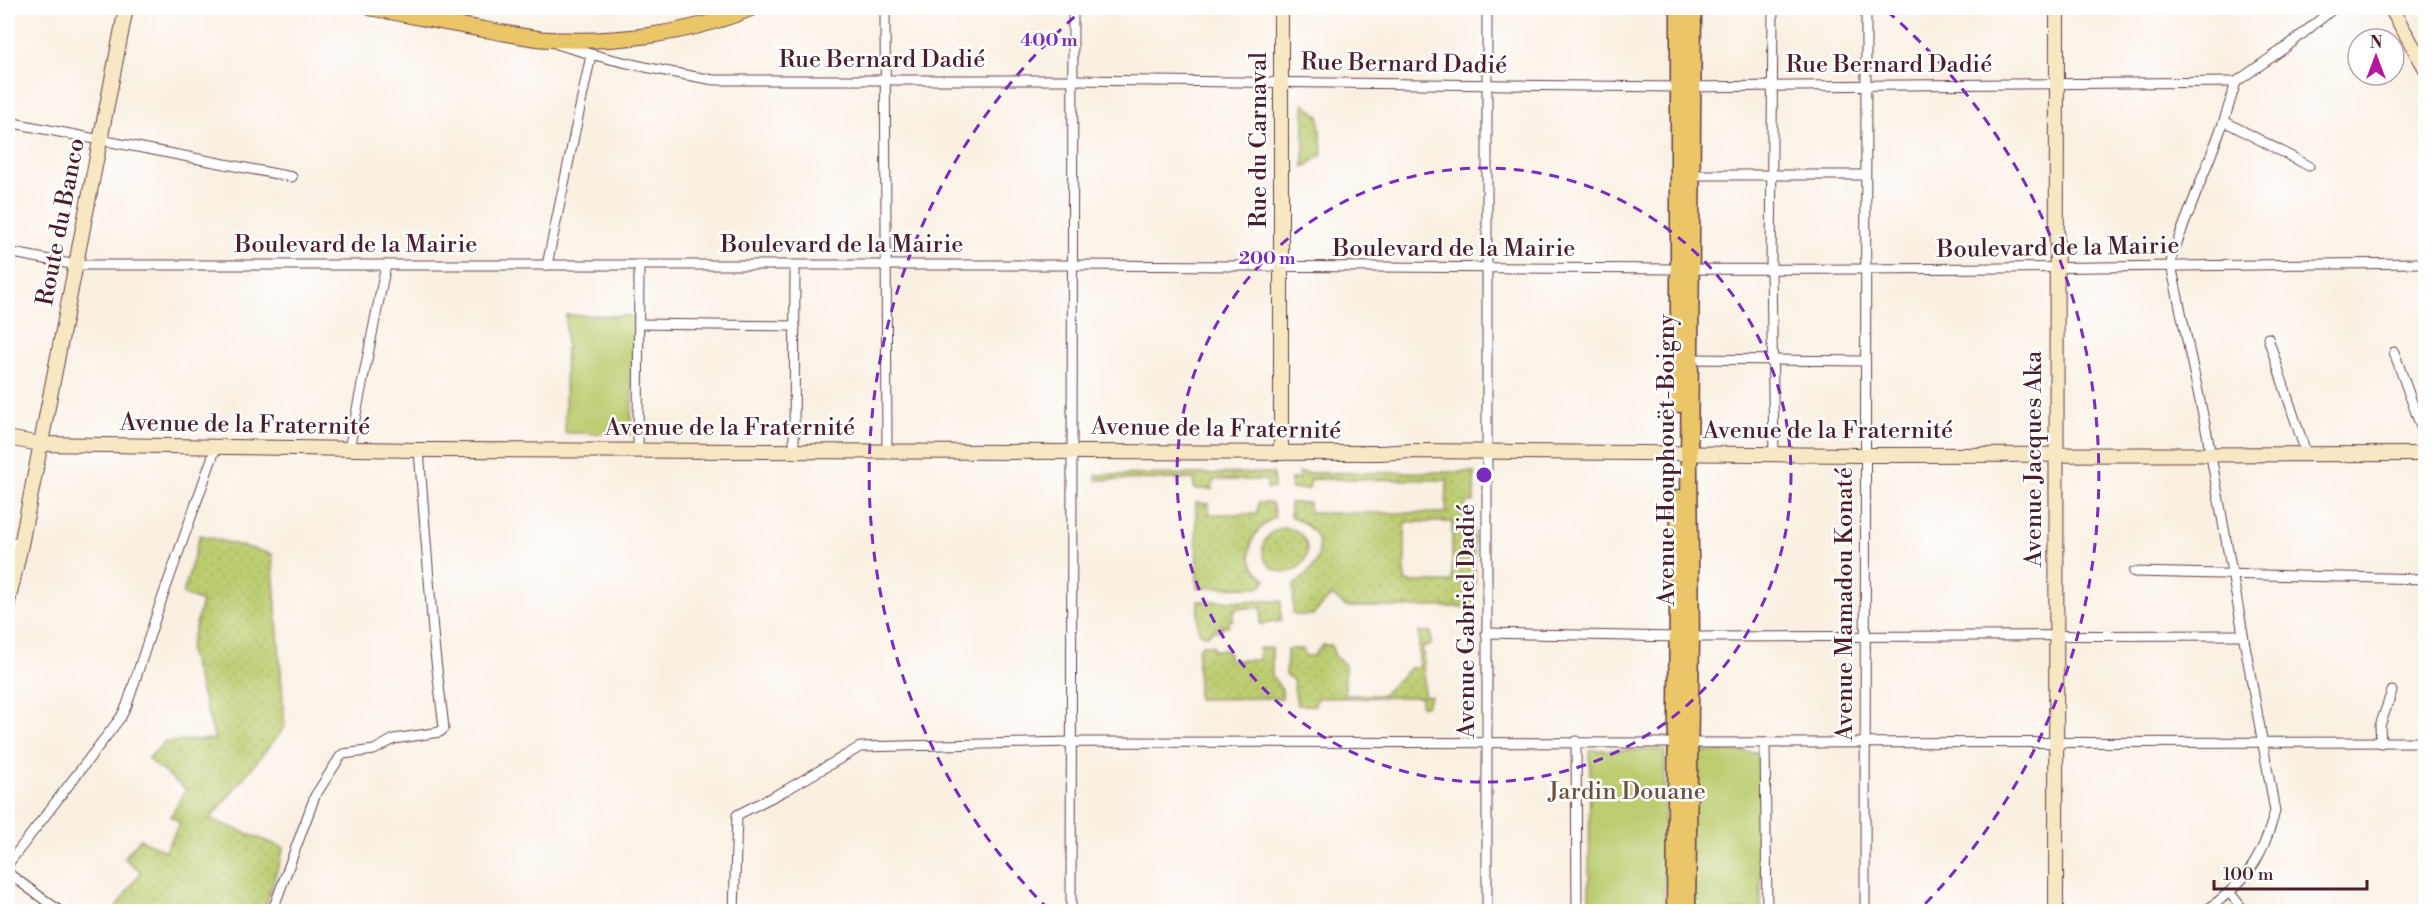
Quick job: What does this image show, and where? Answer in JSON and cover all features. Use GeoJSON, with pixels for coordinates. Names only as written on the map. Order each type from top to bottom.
{"type":"FeatureCollection","features":[{"type":"Feature","properties":{"kind":"highway","name":"Avenue Houphouët-Boigny"},"geometry":{"type":"LineString","coordinates":[[1679,8],[1691,175],[1684,269],[1690,359],[1684,454]]}},
{"type":"Feature","properties":{"kind":"highway","name":"Avenue Houphouët-Boigny"},"geometry":{"type":"LineString","coordinates":[[1675,912],[1683,743],[1685,637],[1686,87],[1693,8]]}},
{"type":"Feature","properties":{"kind":"highway","name":"Avenue Houphouët-Boigny"},"geometry":{"type":"LineString","coordinates":[[1683,743],[1687,912]]}},
{"type":"Feature","properties":{"kind":"main road"},"geometry":{"type":"LineString","coordinates":[[370,8],[540,39],[610,39],[649,34],[686,28],[752,8]]}},
{"type":"Feature","properties":{"kind":"street","name":"Route du Banco"},"geometry":{"type":"LineString","coordinates":[[8,602],[14,544],[40,444],[126,8]]}},
{"type":"Feature","properties":{"kind":"street"},"geometry":{"type":"LineString","coordinates":[[885,8],[886,451]]}},
{"type":"Feature","properties":{"kind":"street"},"geometry":{"type":"LineString","coordinates":[[1071,912],[1073,8]]}},
{"type":"Feature","properties":{"kind":"street","name":"Rue du Carnaval"},"geometry":{"type":"LineString","coordinates":[[1281,8],[1281,453]]}},
{"type":"Feature","properties":{"kind":"street","name":"Avenue Gabriel Dadié"},"geometry":{"type":"LineString","coordinates":[[1487,8],[1487,912]]}},
{"type":"Feature","properties":{"kind":"street"},"geometry":{"type":"LineString","coordinates":[[1773,8],[1771,270],[1774,454]]}},
{"type":"Feature","properties":{"kind":"street","name":"Avenue Mamadou Konaté"},"geometry":{"type":"LineString","coordinates":[[1865,912],[1866,8]]}},
{"type":"Feature","properties":{"kind":"street","name":"Avenue Jacques Aka"},"geometry":{"type":"LineString","coordinates":[[2056,912],[2057,8]]}},
{"type":"Feature","properties":{"kind":"street"},"geometry":{"type":"LineString","coordinates":[[2204,912],[2230,893],[2246,876],[2260,856],[2275,811],[2211,454],[2171,265],[2174,248],[2224,121],[2236,82],[2289,45],[2334,8]]}},
{"type":"Feature","properties":{"kind":"street"},"geometry":{"type":"LineString","coordinates":[[2391,8],[2426,69]]}},
{"type":"Feature","properties":{"kind":"street","name":"Rue Bernard Dadié"},"geometry":{"type":"LineString","coordinates":[[540,39],[591,55],[714,80],[1073,80],[1686,87],[2236,82]]}},
{"type":"Feature","properties":{"kind":"street"},"geometry":{"type":"LineString","coordinates":[[548,265],[591,55]]}},
{"type":"Feature","properties":{"kind":"street"},"geometry":{"type":"LineString","coordinates":[[2224,121],[2309,166]]}},
{"type":"Feature","properties":{"kind":"street"},"geometry":{"type":"LineString","coordinates":[[8,122],[292,177]]}},
{"type":"Feature","properties":{"kind":"street"},"geometry":{"type":"LineString","coordinates":[[1691,175],[1865,175]]}},
{"type":"Feature","properties":{"kind":"street","name":"Boulevard de la Mairie"},"geometry":{"type":"LineString","coordinates":[[8,252],[76,265],[1073,265],[1864,270],[2426,263]]}},
{"type":"Feature","properties":{"kind":"street"},"geometry":{"type":"LineString","coordinates":[[349,449],[386,265]]}},
{"type":"Feature","properties":{"kind":"street"},"geometry":{"type":"LineString","coordinates":[[638,450],[639,265]]}},
{"type":"Feature","properties":{"kind":"street"},"geometry":{"type":"LineString","coordinates":[[794,451],[795,265]]}},
{"type":"Feature","properties":{"kind":"street"},"geometry":{"type":"LineString","coordinates":[[639,324],[795,326]]}},
{"type":"Feature","properties":{"kind":"street"},"geometry":{"type":"LineString","coordinates":[[2268,338],[2306,453]]}},
{"type":"Feature","properties":{"kind":"street"},"geometry":{"type":"LineString","coordinates":[[2394,352],[2426,441]]}},
{"type":"Feature","properties":{"kind":"street"},"geometry":{"type":"LineString","coordinates":[[1690,359],[1865,361]]}},
{"type":"Feature","properties":{"kind":"street","name":"Avenue de la Fraternité"},"geometry":{"type":"LineString","coordinates":[[8,438],[40,444],[419,450],[1864,455],[2426,454]]}},
{"type":"Feature","properties":{"kind":"street"},"geometry":{"type":"LineString","coordinates":[[8,864],[121,717],[127,705],[216,447]]}},
{"type":"Feature","properties":{"kind":"street"},"geometry":{"type":"LineString","coordinates":[[272,912],[315,796],[340,757],[344,754],[374,750],[394,739],[440,732],[444,728],[434,644],[419,450]]}},
{"type":"Feature","properties":{"kind":"street"},"geometry":{"type":"LineString","coordinates":[[2134,572],[2426,579]]}},
{"type":"Feature","properties":{"kind":"street"},"geometry":{"type":"LineString","coordinates":[[1486,633],[1685,637],[2243,635]]}},
{"type":"Feature","properties":{"kind":"street"},"geometry":{"type":"LineString","coordinates":[[2381,743],[2380,726],[2392,691]]}},
{"type":"Feature","properties":{"kind":"street"},"geometry":{"type":"LineString","coordinates":[[1576,741],[1577,912]]}},
{"type":"Feature","properties":{"kind":"street"},"geometry":{"type":"LineString","coordinates":[[734,912],[737,814],[786,790],[860,747],[1071,742],[2426,742]]}},
{"type":"Feature","properties":{"kind":"street"},"geometry":{"type":"LineString","coordinates":[[1766,743],[1767,912]]}},
{"type":"Feature","properties":{"kind":"street"},"geometry":{"type":"LineString","coordinates":[[8,873],[61,912]]}},
{"type":"Feature","properties":{"kind":"street"},"geometry":{"type":"LineString","coordinates":[[2230,893],[2245,912]]}},
{"type":"Feature","properties":{"kind":"green space"},"geometry":{"type":"Polygon","coordinates":[[[1304,103],[1319,116],[1322,155],[1304,167],[1304,103]]]}},
{"type":"Feature","properties":{"kind":"green space"},"geometry":{"type":"Polygon","coordinates":[[[566,315],[634,316],[631,434],[565,433],[566,315]]]}},
{"type":"Feature","properties":{"kind":"green space"},"geometry":{"type":"Polygon","coordinates":[[[1474,472],[1474,502],[1466,502],[1466,526],[1474,526],[1475,607],[1346,607],[1332,595],[1313,615],[1296,615],[1293,612],[1294,585],[1312,567],[1319,548],[1312,531],[1290,516],[1290,503],[1309,503],[1310,513],[1446,513],[1447,480],[1310,479],[1309,489],[1291,489],[1291,479],[1299,479],[1299,473],[1474,472]],[[1405,522],[1405,582],[1452,582],[1452,522],[1405,522]]]}},
{"type":"Feature","properties":{"kind":"green space"},"geometry":{"type":"Polygon","coordinates":[[[1273,473],[1274,488],[1267,489],[1267,480],[1213,480],[1212,489],[1194,489],[1194,479],[1096,480],[1096,475],[1273,473]]]}},
{"type":"Feature","properties":{"kind":"green space"},"geometry":{"type":"Polygon","coordinates":[[[1196,503],[1209,504],[1209,514],[1257,514],[1258,503],[1272,503],[1275,517],[1259,530],[1251,546],[1252,563],[1266,579],[1260,587],[1197,588],[1196,503]]]}},
{"type":"Feature","properties":{"kind":"green space"},"geometry":{"type":"Polygon","coordinates":[[[1285,528],[1301,534],[1307,550],[1301,566],[1285,572],[1269,566],[1263,550],[1269,534],[1285,528]]]}},
{"type":"Feature","properties":{"kind":"green space"},"geometry":{"type":"Polygon","coordinates":[[[200,535],[272,554],[285,727],[210,819],[284,848],[264,911],[113,911],[141,872],[124,858],[140,839],[165,851],[180,823],[171,816],[186,790],[148,759],[164,742],[215,739],[189,650],[202,602],[183,594],[200,535]]]}},
{"type":"Feature","properties":{"kind":"green space"},"geometry":{"type":"Polygon","coordinates":[[[1198,601],[1281,601],[1281,621],[1260,624],[1262,608],[1237,608],[1233,612],[1233,620],[1229,620],[1228,626],[1222,626],[1222,631],[1212,631],[1208,635],[1203,635],[1198,630],[1198,601]]]}},
{"type":"Feature","properties":{"kind":"green space"},"geometry":{"type":"Polygon","coordinates":[[[1419,632],[1431,632],[1431,645],[1423,646],[1424,695],[1431,696],[1426,706],[1421,706],[1421,697],[1316,698],[1315,705],[1297,705],[1293,680],[1286,675],[1287,649],[1303,649],[1305,656],[1313,656],[1323,645],[1331,645],[1335,656],[1345,665],[1345,695],[1382,695],[1410,668],[1419,668],[1419,632]]]}},
{"type":"Feature","properties":{"kind":"green space"},"geometry":{"type":"Polygon","coordinates":[[[1202,645],[1213,645],[1213,650],[1226,650],[1229,660],[1259,660],[1259,648],[1272,648],[1272,676],[1282,690],[1282,698],[1198,699],[1198,650],[1202,645]]]}},
{"type":"Feature","properties":{"kind":"green space","name":"Jardin Douane"},"geometry":{"type":"Polygon","coordinates":[[[1590,750],[1665,750],[1664,911],[1589,911],[1590,750]]]}},
{"type":"Feature","properties":{"kind":"green space","name":"Jardin Douane"},"geometry":{"type":"Polygon","coordinates":[[[1686,752],[1761,752],[1761,911],[1687,911],[1686,752]]]}}]}
